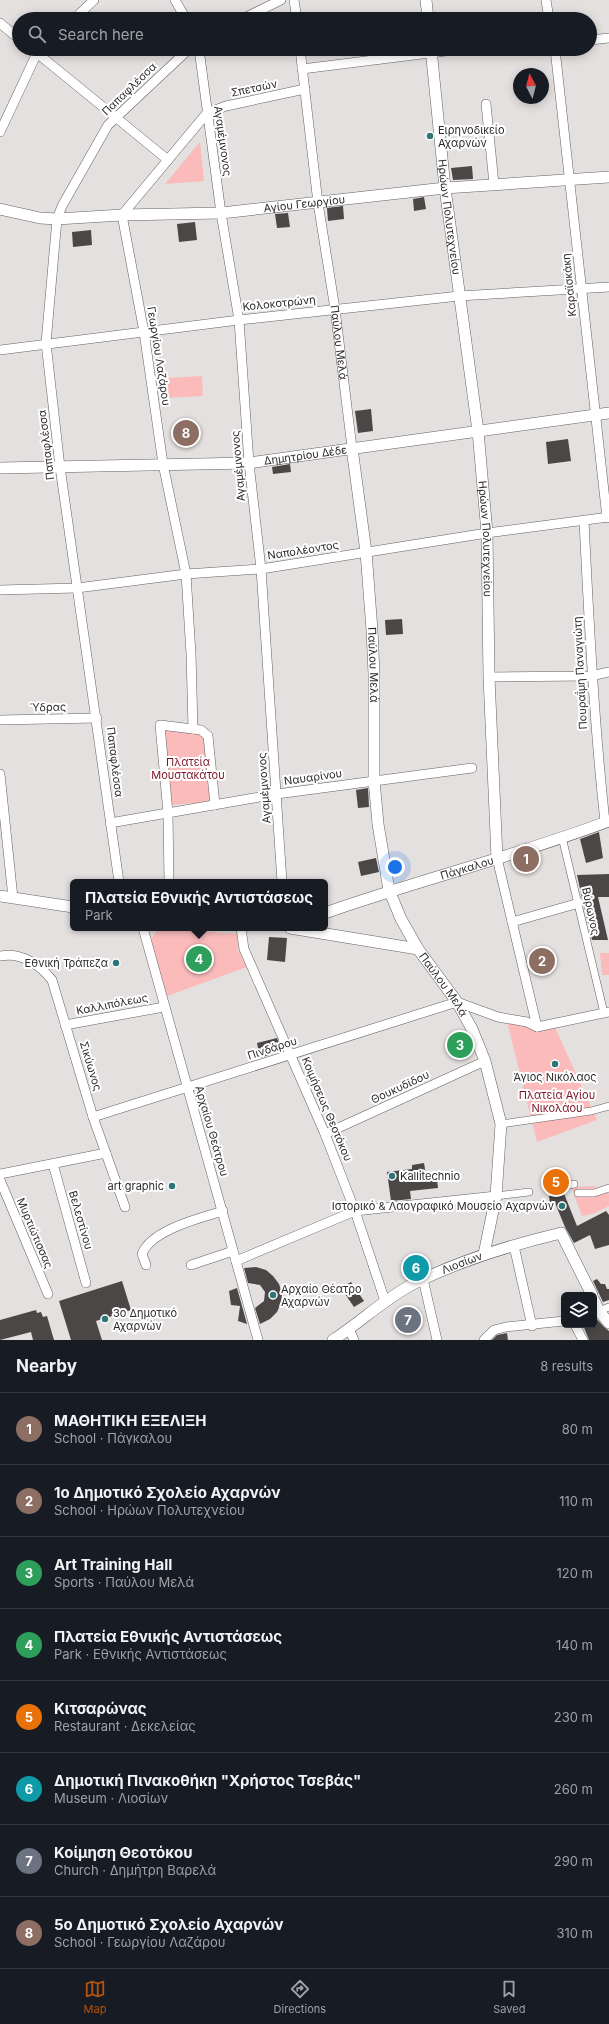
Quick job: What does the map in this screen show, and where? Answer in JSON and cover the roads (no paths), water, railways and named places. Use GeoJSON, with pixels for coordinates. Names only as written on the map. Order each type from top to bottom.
{"type":"FeatureCollection","features":[{"type":"Feature","properties":{"kind":"street"},"geometry":{"type":"LineString","coordinates":[[81,12],[94,0]]}},
{"type":"Feature","properties":{"kind":"street"},"geometry":{"type":"LineString","coordinates":[[175,0],[182,12]]}},
{"type":"Feature","properties":{"kind":"street"},"geometry":{"type":"LineString","coordinates":[[256,12],[281,0]]}},
{"type":"Feature","properties":{"kind":"street"},"geometry":{"type":"LineString","coordinates":[[294,0],[296,12]]}},
{"type":"Feature","properties":{"kind":"street"},"geometry":{"type":"LineString","coordinates":[[426,0],[427,12]]}},
{"type":"Feature","properties":{"kind":"street"},"geometry":{"type":"LineString","coordinates":[[546,0],[548,12]]}},
{"type":"Feature","properties":{"kind":"street"},"geometry":{"type":"LineString","coordinates":[[0,23],[12,33]]}},
{"type":"Feature","properties":{"kind":"street"},"geometry":{"type":"LineString","coordinates":[[597,39],[609,38]]}},
{"type":"Feature","properties":{"kind":"street"},"geometry":{"type":"LineString","coordinates":[[0,132],[34,56]]}},
{"type":"Feature","properties":{"kind":"street"},"geometry":{"type":"LineString","coordinates":[[44,56],[168,160]]}},
{"type":"Feature","properties":{"kind":"street","name":"Παπαφλέσσα"},"geometry":{"type":"LineString","coordinates":[[119,879],[97,718],[60,467],[46,343],[57,219],[62,206],[108,124],[181,56]]}},
{"type":"Feature","properties":{"kind":"street","name":"Αγαμέμνονος"},"geometry":{"type":"LineString","coordinates":[[200,56],[207,113],[239,320],[249,463],[261,569],[282,879]]}},
{"type":"Feature","properties":{"kind":"street","name":"Παύλου Μελά"},"geometry":{"type":"LineString","coordinates":[[301,56],[318,203],[335,309],[366,552],[374,674],[374,780],[378,824],[389,890],[401,919],[418,949],[457,1002],[472,1029],[485,1061],[501,1124],[496,1196],[484,1254]]}},
{"type":"Feature","properties":{"kind":"street"},"geometry":{"type":"LineString","coordinates":[[302,69],[390,56]]}},
{"type":"Feature","properties":{"kind":"street","name":"Ηρώων Πολυτεχνείου"},"geometry":{"type":"LineString","coordinates":[[432,56],[445,188],[478,431],[487,533],[489,678],[497,858],[537,1027]]}},
{"type":"Feature","properties":{"kind":"street","name":"Καραϊσκάκη"},"geometry":{"type":"LineString","coordinates":[[556,56],[595,414],[608,518]]}},
{"type":"Feature","properties":{"kind":"street","name":"Σπετσών"},"geometry":{"type":"LineString","coordinates":[[207,113],[226,106],[305,89]]}},
{"type":"Feature","properties":{"kind":"street"},"geometry":{"type":"LineString","coordinates":[[486,104],[494,184]]}},
{"type":"Feature","properties":{"kind":"street"},"geometry":{"type":"LineString","coordinates":[[122,215],[207,113]]}},
{"type":"Feature","properties":{"kind":"street","name":"Αγίου Γεωργίου"},"geometry":{"type":"LineString","coordinates":[[0,209],[40,218],[57,219],[122,215],[222,213],[445,188],[609,177]]}},
{"type":"Feature","properties":{"kind":"street","name":"Γεωργίου Λαζάρου"},"geometry":{"type":"LineString","coordinates":[[122,215],[144,332],[163,464],[186,574],[191,654],[193,728]]}},
{"type":"Feature","properties":{"kind":"street","name":"Κολοκοτρώνη"},"geometry":{"type":"LineString","coordinates":[[0,350],[46,343],[239,320],[459,296],[609,287]]}},
{"type":"Feature","properties":{"kind":"street","name":"Δημητρίου Δέδε"},"geometry":{"type":"LineString","coordinates":[[0,468],[249,463],[609,413]]}},
{"type":"Feature","properties":{"kind":"street","name":"Ναπολέοντος"},"geometry":{"type":"LineString","coordinates":[[0,590],[77,588],[186,574],[261,569],[487,533],[608,518]]}},
{"type":"Feature","properties":{"kind":"street","name":"Πουραΐμη Παναγιώτη"},"geometry":{"type":"LineString","coordinates":[[584,521],[597,746],[607,822]]}},
{"type":"Feature","properties":{"kind":"street"},"geometry":{"type":"LineString","coordinates":[[489,678],[592,676],[609,672]]}},
{"type":"Feature","properties":{"kind":"street","name":"Ύδρας"},"geometry":{"type":"LineString","coordinates":[[0,720],[97,718]]}},
{"type":"Feature","properties":{"kind":"street"},"geometry":{"type":"LineString","coordinates":[[169,879],[168,813],[160,725],[193,728],[201,730],[208,736],[215,805]]}},
{"type":"Feature","properties":{"kind":"street","name":"Ναυαρίνου"},"geometry":{"type":"LineString","coordinates":[[110,823],[277,794],[472,768]]}},
{"type":"Feature","properties":{"kind":"street"},"geometry":{"type":"LineString","coordinates":[[0,774],[12,898]]}},
{"type":"Feature","properties":{"kind":"street","name":"Πάγκαλου"},"geometry":{"type":"LineString","coordinates":[[328,912],[389,890],[497,858],[607,822]]}},
{"type":"Feature","properties":{"kind":"street","name":"Βύρωνος"},"geometry":{"type":"LineString","coordinates":[[562,837],[579,904],[591,962],[606,1012]]}},
{"type":"Feature","properties":{"kind":"street"},"geometry":{"type":"LineString","coordinates":[[0,896],[70,907]]}},
{"type":"Feature","properties":{"kind":"street"},"geometry":{"type":"LineString","coordinates":[[512,922],[579,904]]}},
{"type":"Feature","properties":{"kind":"street","name":"Αρχαίου Θεάτρου"},"geometry":{"type":"LineString","coordinates":[[144,931],[258,1340]]}},
{"type":"Feature","properties":{"kind":"street","name":"Κοιμήσεως Θεοτόκου"},"geometry":{"type":"LineString","coordinates":[[241,931],[244,949],[291,1054],[356,1211],[385,1301]]}},
{"type":"Feature","properties":{"kind":"street"},"geometry":{"type":"LineString","coordinates":[[308,931],[418,949]]}},
{"type":"Feature","properties":{"kind":"street","name":"Σικύωνος"},"geometry":{"type":"LineString","coordinates":[[0,956],[10,954],[20,956],[43,969],[52,980],[94,1117],[125,1207]]}},
{"type":"Feature","properties":{"kind":"street"},"geometry":{"type":"LineString","coordinates":[[457,1002],[498,1016],[527,1022],[537,1027],[606,1012]]}},
{"type":"Feature","properties":{"kind":"street","name":"Πινδάρου"},"geometry":{"type":"LineString","coordinates":[[94,1117],[457,1002]]}},
{"type":"Feature","properties":{"kind":"street","name":"Καλλιπόλεως"},"geometry":{"type":"LineString","coordinates":[[65,1025],[164,1006]]}},
{"type":"Feature","properties":{"kind":"street","name":"Θουκυδίδου"},"geometry":{"type":"LineString","coordinates":[[325,1134],[485,1061]]}},
{"type":"Feature","properties":{"kind":"street"},"geometry":{"type":"LineString","coordinates":[[501,1124],[591,1111],[609,1106]]}},
{"type":"Feature","properties":{"kind":"street"},"geometry":{"type":"LineString","coordinates":[[0,1174],[106,1153]]}},
{"type":"Feature","properties":{"kind":"street","name":"Βελεστίνου"},"geometry":{"type":"LineString","coordinates":[[53,1164],[86,1283]]}},
{"type":"Feature","properties":{"kind":"street","name":"Μυρτιώτισσας"},"geometry":{"type":"LineString","coordinates":[[0,1180],[48,1294]]}},
{"type":"Feature","properties":{"kind":"street"},"geometry":{"type":"LineString","coordinates":[[549,1189],[574,1184]]}},
{"type":"Feature","properties":{"kind":"street"},"geometry":{"type":"LineString","coordinates":[[578,1193],[594,1192],[609,1188]]}},
{"type":"Feature","properties":{"kind":"street"},"geometry":{"type":"LineString","coordinates":[[236,1261],[356,1211],[529,1192]]}},
{"type":"Feature","properties":{"kind":"street"},"geometry":{"type":"LineString","coordinates":[[146,1265],[142,1254],[148,1243],[180,1223],[223,1212]]}},
{"type":"Feature","properties":{"kind":"street","name":"Λιοσίων"},"geometry":{"type":"LineString","coordinates":[[333,1340],[349,1330],[385,1301],[423,1280],[484,1254],[561,1233],[590,1292]]}},
{"type":"Feature","properties":{"kind":"street"},"geometry":{"type":"LineString","coordinates":[[514,1246],[532,1326]]}},
{"type":"Feature","properties":{"kind":"street"},"geometry":{"type":"LineString","coordinates":[[191,1265],[233,1252]]}},
{"type":"Feature","properties":{"kind":"street"},"geometry":{"type":"LineString","coordinates":[[423,1280],[437,1340]]}},
{"type":"Feature","properties":{"kind":"street"},"geometry":{"type":"LineString","coordinates":[[601,1310],[609,1323]]}},
{"type":"Feature","properties":{"kind":"street"},"geometry":{"type":"LineString","coordinates":[[484,1340],[494,1330],[506,1327],[532,1326],[561,1321]]}},
{"type":"Feature","properties":{"kind":"street"},"geometry":{"type":"LineString","coordinates":[[577,1328],[583,1340]]}},
{"type":"Feature","properties":{"kind":"street"},"geometry":{"type":"LineString","coordinates":[[349,1330],[354,1340]]}},
{"type":"Feature","properties":{"kind":"place","name":"Ειρηνοδικείο Αχαρνών"},"geometry":{"type":"Point","coordinates":[430,136]}},
{"type":"Feature","properties":{"kind":"place","name":"5ο Δημοτικό Σχολείο Αχαρνών"},"geometry":{"type":"Point","coordinates":[186,433]}},
{"type":"Feature","properties":{"kind":"place","name":"ΜΑΘΗΤΙΚΗ ΕΞΕΛΙΞΗ"},"geometry":{"type":"Point","coordinates":[526,859]}},
{"type":"Feature","properties":{"kind":"place","name":"Πλατεία Εθνικής Αντιστάσεως"},"geometry":{"type":"Point","coordinates":[199,959]}},
{"type":"Feature","properties":{"kind":"place","name":"1ο Δημοτικό Σχολείο Αχαρνών"},"geometry":{"type":"Point","coordinates":[542,961]}},
{"type":"Feature","properties":{"kind":"place","name":"Εθνική Τράπεζα"},"geometry":{"type":"Point","coordinates":[116,963]}},
{"type":"Feature","properties":{"kind":"place","name":"Art Training Hall"},"geometry":{"type":"Point","coordinates":[460,1045]}},
{"type":"Feature","properties":{"kind":"place","name":"Άγιος Νικόλαος"},"geometry":{"type":"Point","coordinates":[555,1064]}},
{"type":"Feature","properties":{"kind":"place","name":"Kallitechnio"},"geometry":{"type":"Point","coordinates":[392,1176]}},
{"type":"Feature","properties":{"kind":"place","name":"Κιτσαρώνας"},"geometry":{"type":"Point","coordinates":[556,1182]}},
{"type":"Feature","properties":{"kind":"place","name":"art graphic"},"geometry":{"type":"Point","coordinates":[172,1186]}},
{"type":"Feature","properties":{"kind":"place","name":"Ιστορικό & Λαογραφικό Μουσείο Αχαρνών"},"geometry":{"type":"Point","coordinates":[562,1206]}},
{"type":"Feature","properties":{"kind":"place","name":"Δημοτική Πινακοθήκη \"Χρήστος Τσεβάς\""},"geometry":{"type":"Point","coordinates":[416,1268]}},
{"type":"Feature","properties":{"kind":"place","name":"Αρχαίο Θέατρο Αχαρνών"},"geometry":{"type":"Point","coordinates":[273,1295]}},
{"type":"Feature","properties":{"kind":"place","name":"3ο Δημοτικό Αχαρνών"},"geometry":{"type":"Point","coordinates":[105,1319]}},
{"type":"Feature","properties":{"kind":"place","name":"Κοίμηση Θεοτόκου"},"geometry":{"type":"Point","coordinates":[408,1320]}},
{"type":"Feature","properties":{"kind":"park label","name":"Πλατεία Μουστακάτου"},"geometry":{"type":"Point","coordinates":[188,768]}},
{"type":"Feature","properties":{"kind":"park label","name":"Πλατεία Αγίου Νικολάου"},"geometry":{"type":"Point","coordinates":[557,1101]}}]}
